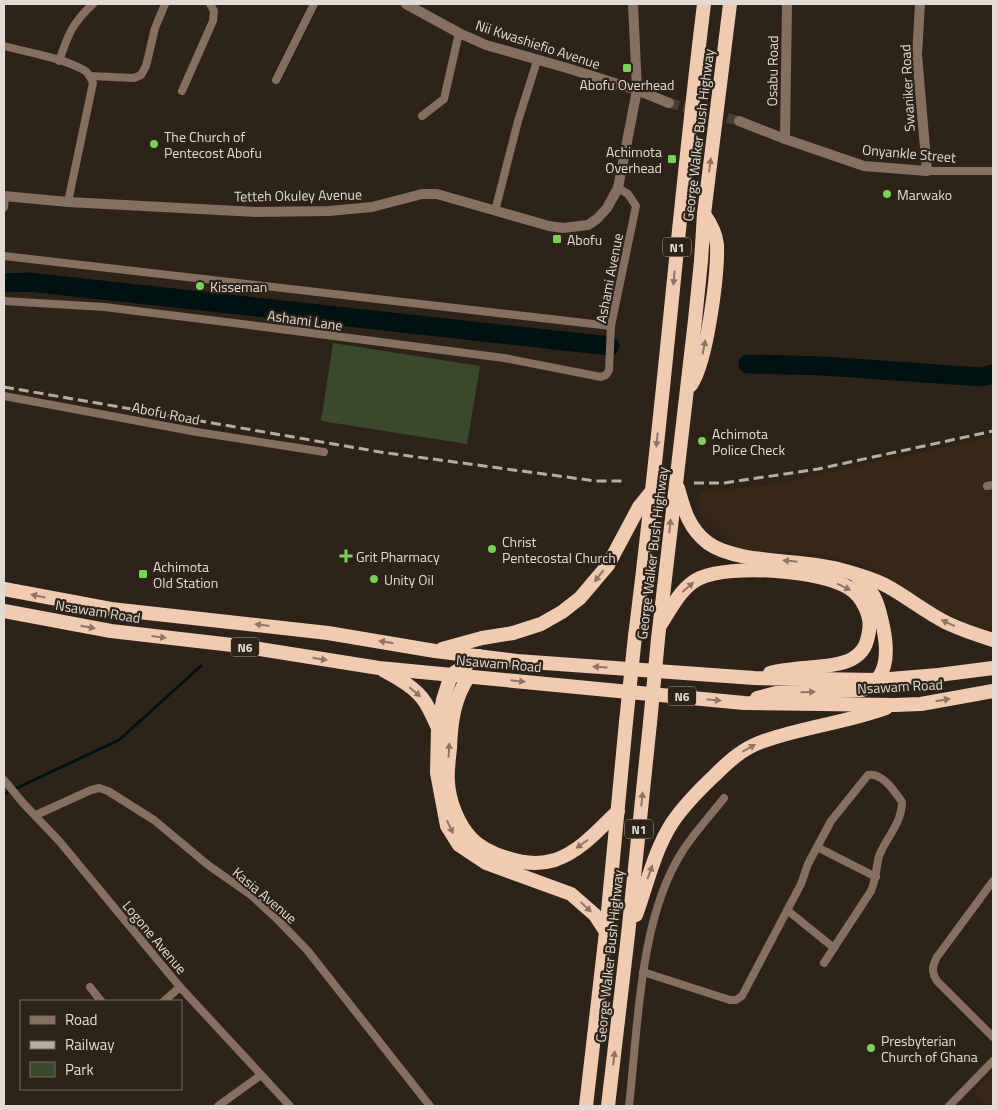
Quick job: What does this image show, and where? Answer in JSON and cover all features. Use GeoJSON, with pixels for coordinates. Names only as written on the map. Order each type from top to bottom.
{"type":"FeatureCollection","features":[{"type":"Feature","properties":{"kind":"highway","name":"George Walker Bush Highway"},"geometry":{"type":"LineString","coordinates":[[586,1106],[606,932],[687,140],[704,4]]}},
{"type":"Feature","properties":{"kind":"highway","name":"George Walker Bush Highway"},"geometry":{"type":"LineString","coordinates":[[608,1106],[687,392],[696,379],[701,365],[714,290],[717,246],[714,228],[704,214],[730,4]]}},
{"type":"Feature","properties":{"kind":"highway"},"geometry":{"type":"LineString","coordinates":[[676,480],[684,511],[694,531],[709,544],[739,556],[820,564],[855,574],[884,584],[946,623],[993,640]]}},
{"type":"Feature","properties":{"kind":"highway"},"geometry":{"type":"LineString","coordinates":[[434,650],[482,638],[513,633],[541,624],[562,612],[580,598],[608,565],[639,508],[652,491]]}},
{"type":"Feature","properties":{"kind":"highway"},"geometry":{"type":"LineString","coordinates":[[659,633],[685,589],[700,578],[716,573],[741,570],[783,572],[833,582],[849,588],[859,597],[867,612],[870,627],[867,644],[861,653],[851,660],[835,664],[784,669],[754,678]]}},
{"type":"Feature","properties":{"kind":"highway"},"geometry":{"type":"LineString","coordinates":[[744,703],[776,693],[862,690],[870,687],[878,680],[886,660],[884,628],[874,597],[855,574]]}},
{"type":"Feature","properties":{"kind":"highway","name":"Nsawam Road"},"geometry":{"type":"LineString","coordinates":[[4,589],[110,609],[328,633],[479,656],[754,678],[878,680],[993,668]]}},
{"type":"Feature","properties":{"kind":"highway","name":"Nsawam Road"},"geometry":{"type":"LineString","coordinates":[[4,611],[111,631],[241,646],[379,668],[744,703],[895,705],[930,702],[993,691]]}},
{"type":"Feature","properties":{"kind":"highway"},"geometry":{"type":"LineString","coordinates":[[479,656],[451,675],[443,700],[438,728],[437,772],[447,826],[460,845],[486,863],[571,894],[595,916],[606,932]]}},
{"type":"Feature","properties":{"kind":"highway"},"geometry":{"type":"LineString","coordinates":[[379,668],[399,679],[420,696],[438,728]]}},
{"type":"Feature","properties":{"kind":"highway"},"geometry":{"type":"LineString","coordinates":[[469,676],[461,687],[451,721],[448,783],[454,811],[471,838],[494,854],[522,863],[553,861],[566,855],[588,840],[618,811]]}},
{"type":"Feature","properties":{"kind":"highway"},"geometry":{"type":"LineString","coordinates":[[628,935],[648,875],[672,824],[691,798],[733,757],[758,743],[895,705]]}},
{"type":"Feature","properties":{"kind":"highway"},"geometry":{"type":"LineString","coordinates":[[577,1106],[589,1082]]}},
{"type":"Feature","properties":{"kind":"street"},"geometry":{"type":"LineString","coordinates":[[59,61],[70,31],[93,4]]}},
{"type":"Feature","properties":{"kind":"street"},"geometry":{"type":"LineString","coordinates":[[90,76],[134,78],[141,75],[146,66],[155,28],[165,4]]}},
{"type":"Feature","properties":{"kind":"street"},"geometry":{"type":"LineString","coordinates":[[182,91],[213,20],[214,11],[210,4]]}},
{"type":"Feature","properties":{"kind":"street"},"geometry":{"type":"LineString","coordinates":[[276,80],[314,4]]}},
{"type":"Feature","properties":{"kind":"street","name":"Nii Kwashiefio Avenue"},"geometry":{"type":"LineString","coordinates":[[406,4],[459,33],[486,45],[567,68],[669,102]]}},
{"type":"Feature","properties":{"kind":"street","name":"Tetteh Okuley Avenue"},"geometry":{"type":"LineString","coordinates":[[4,200],[256,212],[372,207],[422,194],[437,194],[549,226],[564,228],[588,225],[597,219],[607,208],[618,188],[637,90],[633,4]]}},
{"type":"Feature","properties":{"kind":"street","name":"Osabu Road"},"geometry":{"type":"LineString","coordinates":[[785,139],[787,4]]}},
{"type":"Feature","properties":{"kind":"street","name":"Swaniker Road"},"geometry":{"type":"LineString","coordinates":[[920,4],[917,55],[927,171]]}},
{"type":"Feature","properties":{"kind":"street"},"geometry":{"type":"LineString","coordinates":[[422,116],[444,99],[459,33]]}},
{"type":"Feature","properties":{"kind":"street"},"geometry":{"type":"LineString","coordinates":[[4,46],[59,61],[85,71],[94,83],[68,202]]}},
{"type":"Feature","properties":{"kind":"street"},"geometry":{"type":"LineString","coordinates":[[496,210],[518,121],[537,60]]}},
{"type":"Feature","properties":{"kind":"street","name":"Onyankle Street"},"geometry":{"type":"LineString","coordinates":[[739,121],[864,166],[927,171],[993,171]]}},
{"type":"Feature","properties":{"kind":"street","name":"Ashami Avenue"},"geometry":{"type":"LineString","coordinates":[[601,377],[606,375],[609,370],[611,326],[636,206],[628,194],[618,188]]}},
{"type":"Feature","properties":{"kind":"street"},"geometry":{"type":"LineString","coordinates":[[4,256],[611,326]]}},
{"type":"Feature","properties":{"kind":"street","name":"Ashami Lane"},"geometry":{"type":"LineString","coordinates":[[4,302],[104,307],[234,323],[504,358],[601,377]]}},
{"type":"Feature","properties":{"kind":"street","name":"Abofu Road"},"geometry":{"type":"LineString","coordinates":[[4,396],[197,432],[324,452]]}},
{"type":"Feature","properties":{"kind":"street"},"geometry":{"type":"LineString","coordinates":[[643,972],[730,1000],[738,999],[742,996],[788,910],[831,821],[868,775],[873,774],[887,783],[902,802],[900,818],[880,854],[872,891],[824,963]]}},
{"type":"Feature","properties":{"kind":"street","name":"Logone Avenue"},"geometry":{"type":"LineString","coordinates":[[4,780],[96,885],[180,987],[290,1106]]}},
{"type":"Feature","properties":{"kind":"street","name":"Kasia Avenue"},"geometry":{"type":"LineString","coordinates":[[36,816],[90,790],[99,788],[108,791],[176,836],[208,865],[251,896],[293,934],[430,1106]]}},
{"type":"Feature","properties":{"kind":"street"},"geometry":{"type":"LineString","coordinates":[[629,1106],[643,972],[655,916],[664,888],[682,852],[724,798]]}},
{"type":"Feature","properties":{"kind":"street"},"geometry":{"type":"LineString","coordinates":[[817,848],[876,877]]}},
{"type":"Feature","properties":{"kind":"street"},"geometry":{"type":"LineString","coordinates":[[993,881],[937,957],[932,972],[937,981],[993,1037]]}},
{"type":"Feature","properties":{"kind":"street"},"geometry":{"type":"LineString","coordinates":[[788,910],[834,948]]}},
{"type":"Feature","properties":{"kind":"street"},"geometry":{"type":"LineString","coordinates":[[90,987],[100,1000]]}},
{"type":"Feature","properties":{"kind":"street"},"geometry":{"type":"LineString","coordinates":[[165,1000],[180,987]]}},
{"type":"Feature","properties":{"kind":"street"},"geometry":{"type":"LineString","coordinates":[[949,1106],[993,1061]]}},
{"type":"Feature","properties":{"kind":"street"},"geometry":{"type":"LineString","coordinates":[[218,1106],[261,1075]]}},
{"type":"Feature","properties":{"kind":"shaded area"},"geometry":{"type":"Polygon","coordinates":[[[993,437],[993,631],[968,626],[941,614],[862,564],[822,555],[737,549],[700,512],[700,493],[769,485],[993,437]]]}},
{"type":"Feature","properties":{"kind":"shaded area"},"geometry":{"type":"Polygon","coordinates":[[[993,1072],[993,1106],[986,1106],[974,1091],[993,1072]]]}},
{"type":"Feature","properties":{"kind":"green space"},"geometry":{"type":"Polygon","coordinates":[[[333,343],[480,366],[467,444],[321,421],[333,343]]]}},
{"type":"Feature","properties":{"kind":"waterway"},"geometry":{"type":"LineString","coordinates":[[4,283],[29,282],[610,346]]}},
{"type":"Feature","properties":{"kind":"waterway"},"geometry":{"type":"LineString","coordinates":[[748,364],[824,366],[981,377],[993,374]]}},
{"type":"Feature","properties":{"kind":"waterway"},"geometry":{"type":"LineString","coordinates":[[4,794],[119,740],[201,666]]}},
{"type":"Feature","properties":{"kind":"tunnel"},"geometry":{"type":"LineString","coordinates":[[669,103],[739,121]]}},
{"type":"Feature","properties":{"kind":"railway"},"geometry":{"type":"LineString","coordinates":[[4,387],[380,452],[596,481],[625,481]]}},
{"type":"Feature","properties":{"kind":"railway"},"geometry":{"type":"LineString","coordinates":[[694,483],[724,483],[818,469],[993,431]]}},
{"type":"Feature","properties":{"kind":"place","name":"Abofu Overhead"},"geometry":{"type":"Point","coordinates":[627,68]}},
{"type":"Feature","properties":{"kind":"place","name":"The Church of Pentecost Abofu"},"geometry":{"type":"Point","coordinates":[154,144]}},
{"type":"Feature","properties":{"kind":"place","name":"Achimota Overhead"},"geometry":{"type":"Point","coordinates":[672,159]}},
{"type":"Feature","properties":{"kind":"place","name":"Marwako"},"geometry":{"type":"Point","coordinates":[887,194]}},
{"type":"Feature","properties":{"kind":"place","name":"Abofu"},"geometry":{"type":"Point","coordinates":[557,239]}},
{"type":"Feature","properties":{"kind":"place","name":"Kisseman"},"geometry":{"type":"Point","coordinates":[200,286]}},
{"type":"Feature","properties":{"kind":"place","name":"Achimota Police Check"},"geometry":{"type":"Point","coordinates":[702,441]}},
{"type":"Feature","properties":{"kind":"place","name":"Christ Pentecostal Church"},"geometry":{"type":"Point","coordinates":[492,549]}},
{"type":"Feature","properties":{"kind":"place","name":"Grit Pharmacy"},"geometry":{"type":"Point","coordinates":[346,556]}},
{"type":"Feature","properties":{"kind":"place","name":"Achimota Old Station"},"geometry":{"type":"Point","coordinates":[143,574]}},
{"type":"Feature","properties":{"kind":"place","name":"Unity Oil"},"geometry":{"type":"Point","coordinates":[374,579]}},
{"type":"Feature","properties":{"kind":"place","name":"Presbyterian Church of Ghana"},"geometry":{"type":"Point","coordinates":[871,1048]}}]}
